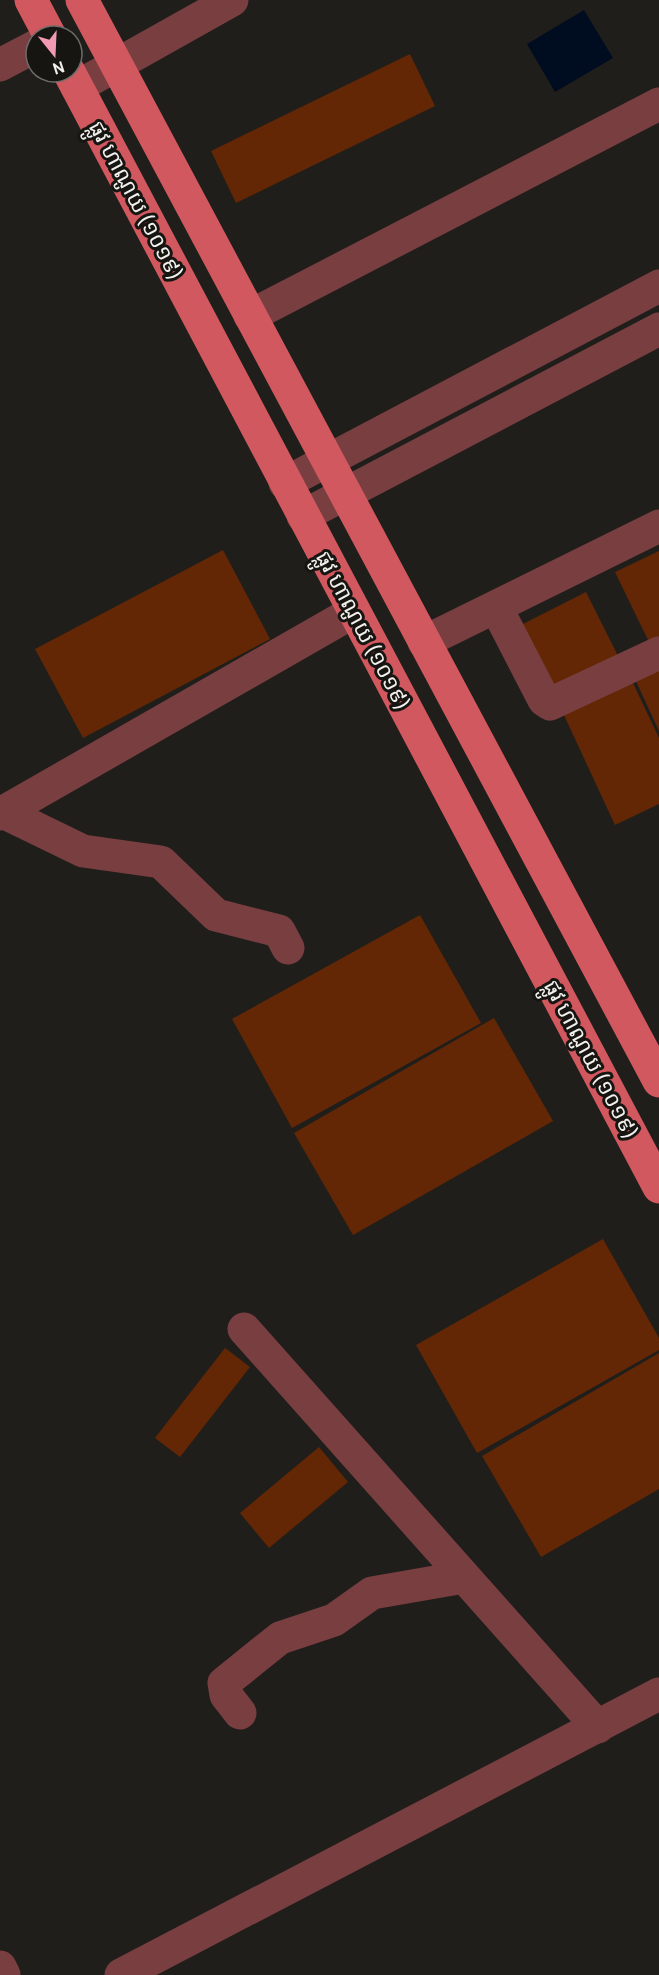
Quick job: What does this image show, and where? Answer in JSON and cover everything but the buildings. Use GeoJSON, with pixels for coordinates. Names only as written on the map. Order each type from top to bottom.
{"type":"FeatureCollection","features":[{"type":"Feature","properties":{"kind":"main road"},"geometry":{"type":"LineString","coordinates":[[31,0],[44,24]]}},
{"type":"Feature","properties":{"kind":"main road","name":"ផ្លូវ ហាណូយ (១០១៩)"},"geometry":{"type":"LineString","coordinates":[[82,0],[659,1081]]}},
{"type":"Feature","properties":{"kind":"main road","name":"ផ្លូវ ហាណូយ (១០១៩)"},"geometry":{"type":"LineString","coordinates":[[75,84],[659,1186]]}},
{"type":"Feature","properties":{"kind":"street"},"geometry":{"type":"LineString","coordinates":[[84,76],[117,66],[232,0]]}},
{"type":"Feature","properties":{"kind":"street"},"geometry":{"type":"LineString","coordinates":[[0,65],[24,52]]}},
{"type":"Feature","properties":{"kind":"street"},"geometry":{"type":"LineString","coordinates":[[250,316],[659,104]]}},
{"type":"Feature","properties":{"kind":"street"},"geometry":{"type":"LineString","coordinates":[[285,483],[659,286]]}},
{"type":"Feature","properties":{"kind":"street"},"geometry":{"type":"LineString","coordinates":[[303,516],[659,329]]}},
{"type":"Feature","properties":{"kind":"street"},"geometry":{"type":"LineString","coordinates":[[424,642],[659,526]]}},
{"type":"Feature","properties":{"kind":"street"},"geometry":{"type":"LineString","coordinates":[[496,607],[544,700],[550,704],[659,653]]}},
{"type":"Feature","properties":{"kind":"street"},"geometry":{"type":"LineString","coordinates":[[2,813],[353,612]]}},
{"type":"Feature","properties":{"kind":"street"},"geometry":{"type":"LineString","coordinates":[[2,813],[83,851],[161,862],[216,915],[279,931],[288,948]]}},
{"type":"Feature","properties":{"kind":"street"},"geometry":{"type":"LineString","coordinates":[[244,1329],[598,1727]]}},
{"type":"Feature","properties":{"kind":"street"},"geometry":{"type":"LineString","coordinates":[[240,1713],[226,1695],[224,1683],[280,1638],[334,1620],[372,1593],[464,1577]]}},
{"type":"Feature","properties":{"kind":"street"},"geometry":{"type":"LineString","coordinates":[[121,1975],[659,1694]]}},
{"type":"Feature","properties":{"kind":"street"},"geometry":{"type":"LineString","coordinates":[[0,1967],[4,1975]]}},
{"type":"Feature","properties":{"kind":"water"},"geometry":{"type":"Polygon","coordinates":[[[584,10],[613,58],[555,92],[527,44],[584,10]]]}}]}
